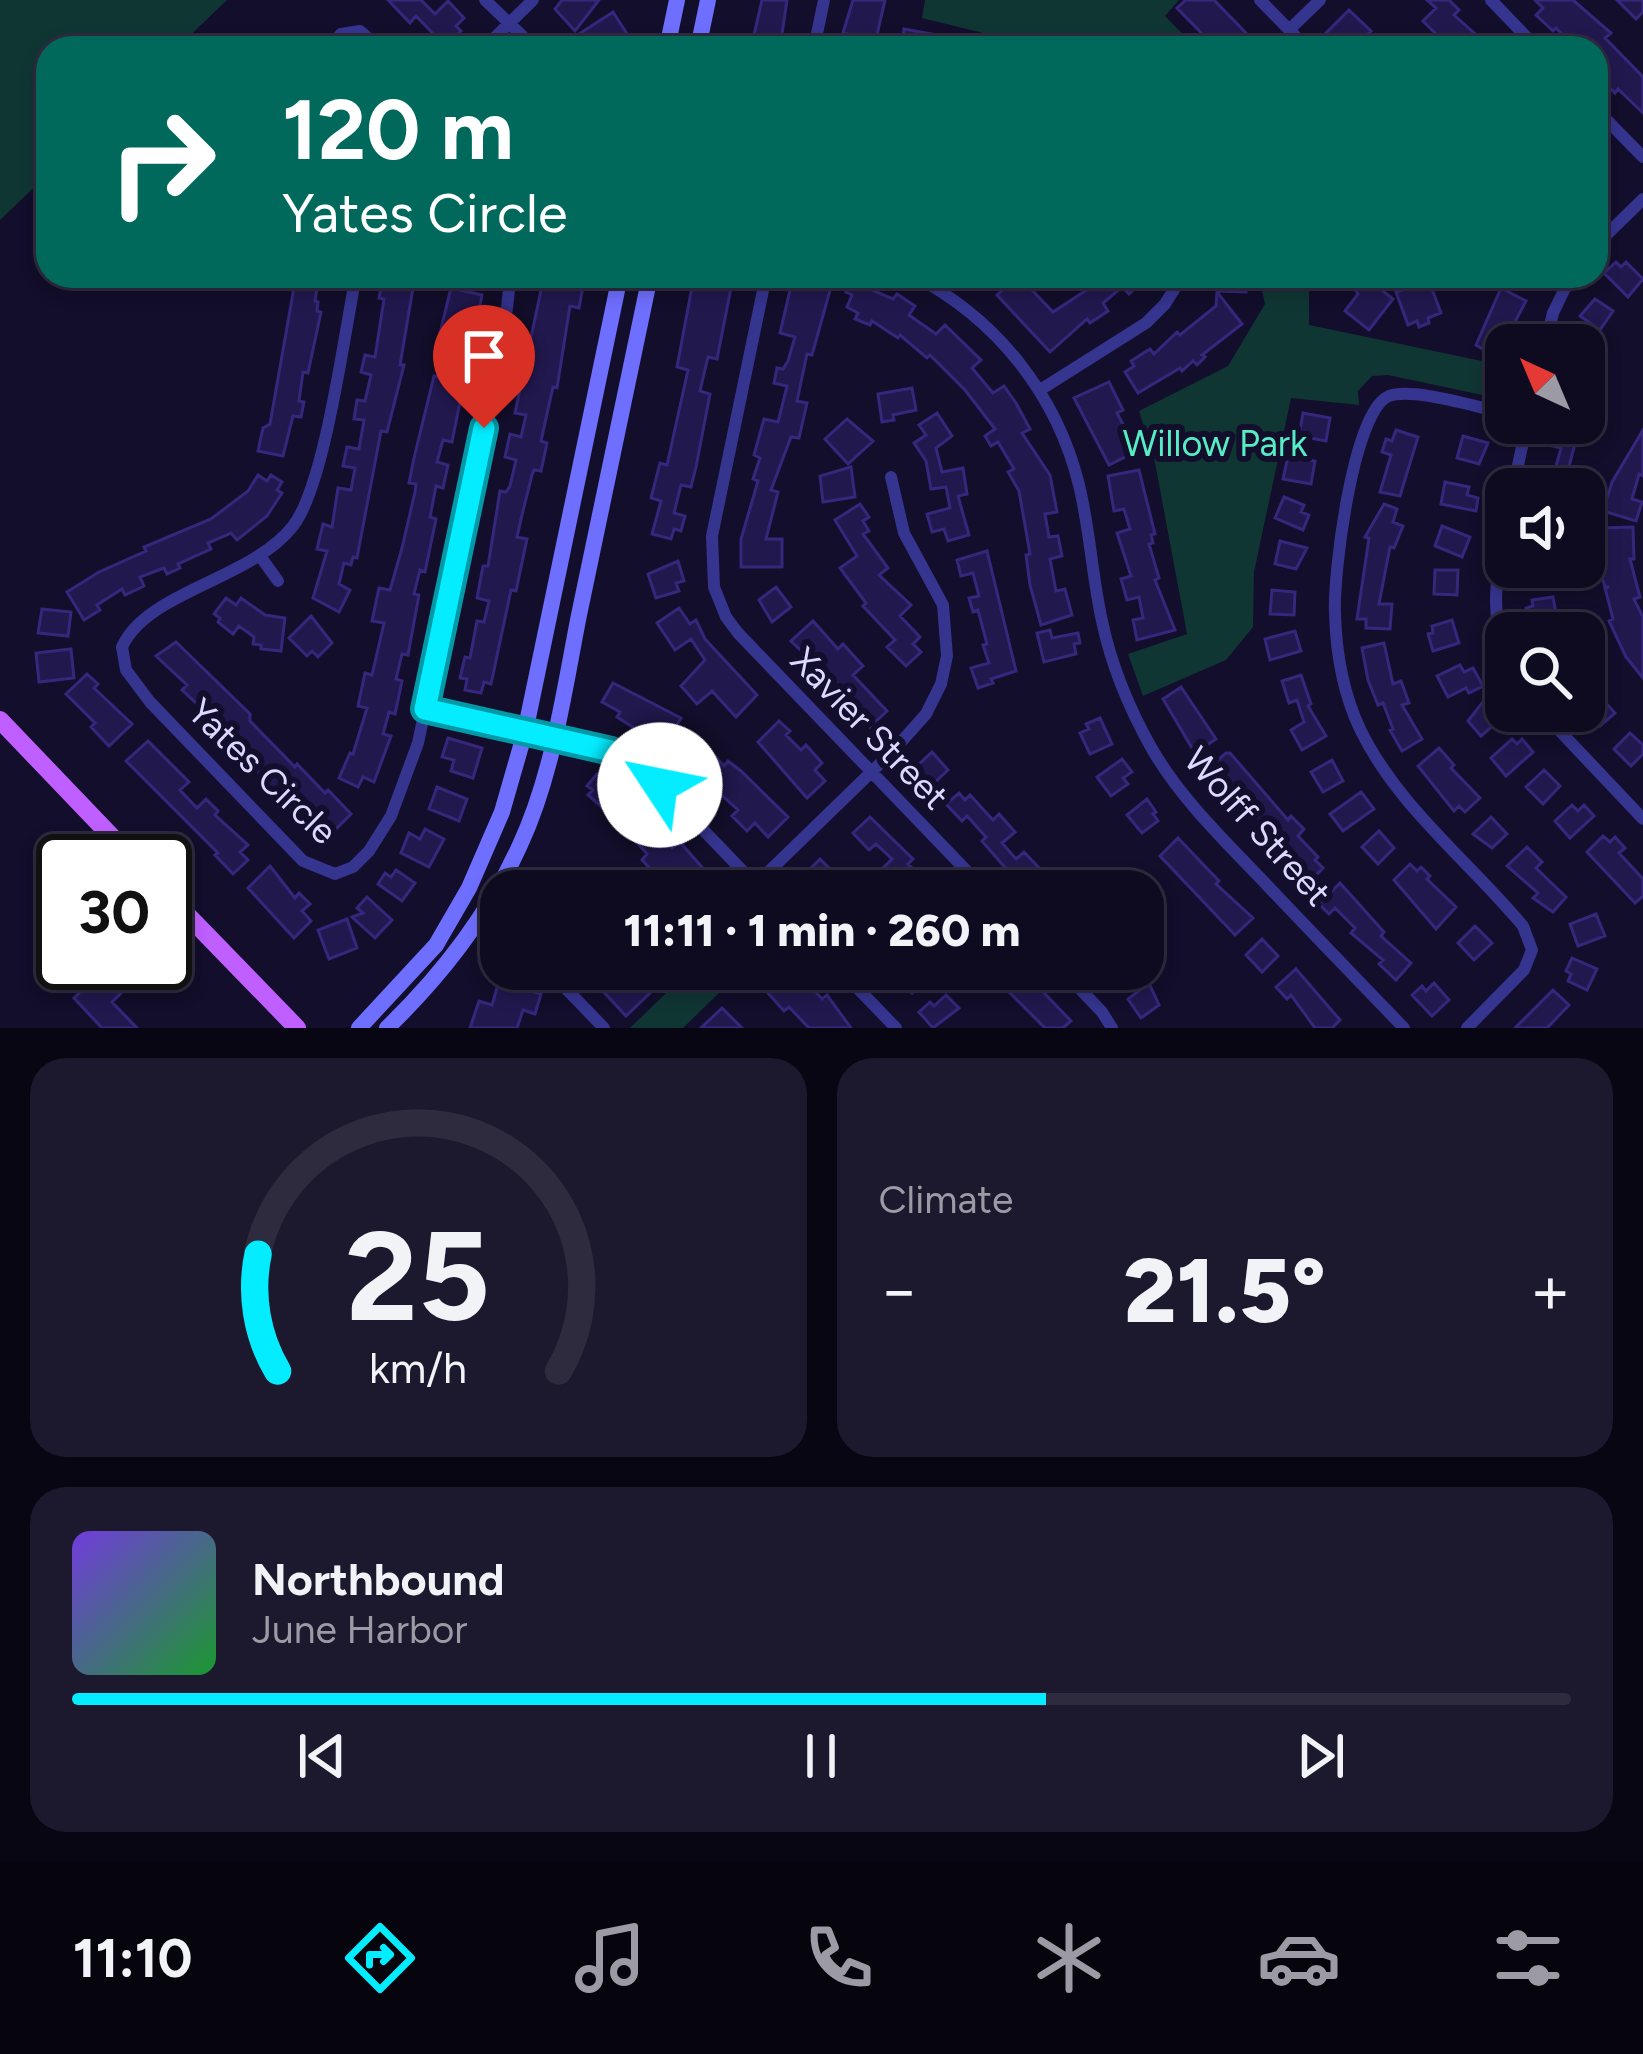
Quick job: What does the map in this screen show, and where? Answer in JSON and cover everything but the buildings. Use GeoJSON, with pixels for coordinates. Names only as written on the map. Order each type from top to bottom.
{"type":"FeatureCollection","features":[{"type":"Feature","properties":{"kind":"main road"},"geometry":{"type":"LineString","coordinates":[[670,36],[677,0]]}},
{"type":"Feature","properties":{"kind":"main road"},"geometry":{"type":"LineString","coordinates":[[700,36],[708,0]]}},
{"type":"Feature","properties":{"kind":"main road"},"geometry":{"type":"LineString","coordinates":[[358,1028],[418,968],[460,903],[502,812],[525,732],[618,288]]}},
{"type":"Feature","properties":{"kind":"main road"},"geometry":{"type":"LineString","coordinates":[[507,870],[522,842],[554,737],[648,288]]}},
{"type":"Feature","properties":{"kind":"main road"},"geometry":{"type":"LineString","coordinates":[[0,720],[109,834]]}},
{"type":"Feature","properties":{"kind":"main road"},"geometry":{"type":"LineString","coordinates":[[387,1028],[442,972],[480,918]]}},
{"type":"Feature","properties":{"kind":"main road"},"geometry":{"type":"LineString","coordinates":[[192,920],[297,1028]]}},
{"type":"Feature","properties":{"kind":"street"},"geometry":{"type":"LineString","coordinates":[[485,0],[523,36]]}},
{"type":"Feature","properties":{"kind":"street"},"geometry":{"type":"LineString","coordinates":[[496,36],[533,0]]}},
{"type":"Feature","properties":{"kind":"street"},"geometry":{"type":"LineString","coordinates":[[816,36],[824,0]]}},
{"type":"Feature","properties":{"kind":"street"},"geometry":{"type":"LineString","coordinates":[[1260,0],[1295,36]]}},
{"type":"Feature","properties":{"kind":"street"},"geometry":{"type":"LineString","coordinates":[[1289,30],[1320,0]]}},
{"type":"Feature","properties":{"kind":"street"},"geometry":{"type":"LineString","coordinates":[[1491,0],[1526,36]]}},
{"type":"Feature","properties":{"kind":"street"},"geometry":{"type":"LineString","coordinates":[[1608,121],[1643,157]]}},
{"type":"Feature","properties":{"kind":"street"},"geometry":{"type":"LineString","coordinates":[[1608,233],[1643,199]]}},
{"type":"Feature","properties":{"kind":"street"},"geometry":{"type":"LineString","coordinates":[[103,647],[123,651],[134,627],[151,614],[260,556],[292,526],[309,495],[353,288]]}},
{"type":"Feature","properties":{"kind":"street","name":"Yates Circle"},"geometry":{"type":"LineString","coordinates":[[123,651],[126,670],[150,702],[303,861],[334,880],[353,867],[391,816],[412,762],[504,334],[507,288]]}},
{"type":"Feature","properties":{"kind":"street","name":"Xavier Street"},"geometry":{"type":"LineString","coordinates":[[764,288],[712,536],[711,566],[719,602],[738,633],[966,870]]}},
{"type":"Feature","properties":{"kind":"street","name":"Wolff Street"},"geometry":{"type":"LineString","coordinates":[[933,288],[971,312],[1018,359],[1040,390],[1078,481],[1102,622],[1115,667],[1154,753],[1215,831],[1403,1028]]}},
{"type":"Feature","properties":{"kind":"street"},"geometry":{"type":"LineString","coordinates":[[1040,390],[1146,323],[1173,288]]}},
{"type":"Feature","properties":{"kind":"street"},"geometry":{"type":"LineString","coordinates":[[1551,324],[1564,288]]}},
{"type":"Feature","properties":{"kind":"street"},"geometry":{"type":"LineString","coordinates":[[1467,1028],[1524,970],[1532,950],[1523,926],[1408,802],[1360,729],[1346,690],[1334,614],[1335,579],[1365,426],[1379,395],[1402,393],[1485,409]]}},
{"type":"Feature","properties":{"kind":"street"},"geometry":{"type":"LineString","coordinates":[[776,870],[926,714],[941,684],[947,656],[943,605],[904,533],[891,477]]}},
{"type":"Feature","properties":{"kind":"street"},"geometry":{"type":"LineString","coordinates":[[260,556],[278,581]]}},
{"type":"Feature","properties":{"kind":"street"},"geometry":{"type":"LineString","coordinates":[[425,709],[611,751],[660,785],[742,870]]}},
{"type":"Feature","properties":{"kind":"street"},"geometry":{"type":"LineString","coordinates":[[1561,732],[1643,819]]}},
{"type":"Feature","properties":{"kind":"street"},"geometry":{"type":"LineString","coordinates":[[1532,950],[1550,950]]}},
{"type":"Feature","properties":{"kind":"street"},"geometry":{"type":"LineString","coordinates":[[567,990],[604,1028]]}},
{"type":"Feature","properties":{"kind":"street"},"geometry":{"type":"LineString","coordinates":[[859,990],[896,1028]]}},
{"type":"Feature","properties":{"kind":"street"},"geometry":{"type":"LineString","coordinates":[[1081,990],[1112,1028]]}},
{"type":"Feature","properties":{"kind":"green space"},"geometry":{"type":"Polygon","coordinates":[[[0,0],[227,0],[190,36],[36,36],[36,186],[0,220],[0,0]]]}},
{"type":"Feature","properties":{"kind":"green space"},"geometry":{"type":"Polygon","coordinates":[[[925,0],[1179,0],[1165,16],[1184,36],[996,36],[922,18],[925,0]]]}},
{"type":"Feature","properties":{"kind":"green space","name":"Willow Park"},"geometry":{"type":"Polygon","coordinates":[[[1262,288],[1309,288],[1309,325],[1485,362],[1485,396],[1388,375],[1372,376],[1358,391],[1359,405],[1291,398],[1254,572],[1253,627],[1226,660],[1143,696],[1128,654],[1187,634],[1155,463],[1139,411],[1228,366],[1265,304],[1262,288]]]}},
{"type":"Feature","properties":{"kind":"green space"},"geometry":{"type":"Polygon","coordinates":[[[669,990],[720,992],[683,1028],[630,1028],[669,990]]]}},
{"type":"Feature","properties":{"kind":"route"},"geometry":{"type":"LineString","coordinates":[[484,428],[425,709],[611,751],[660,785]]}}]}
